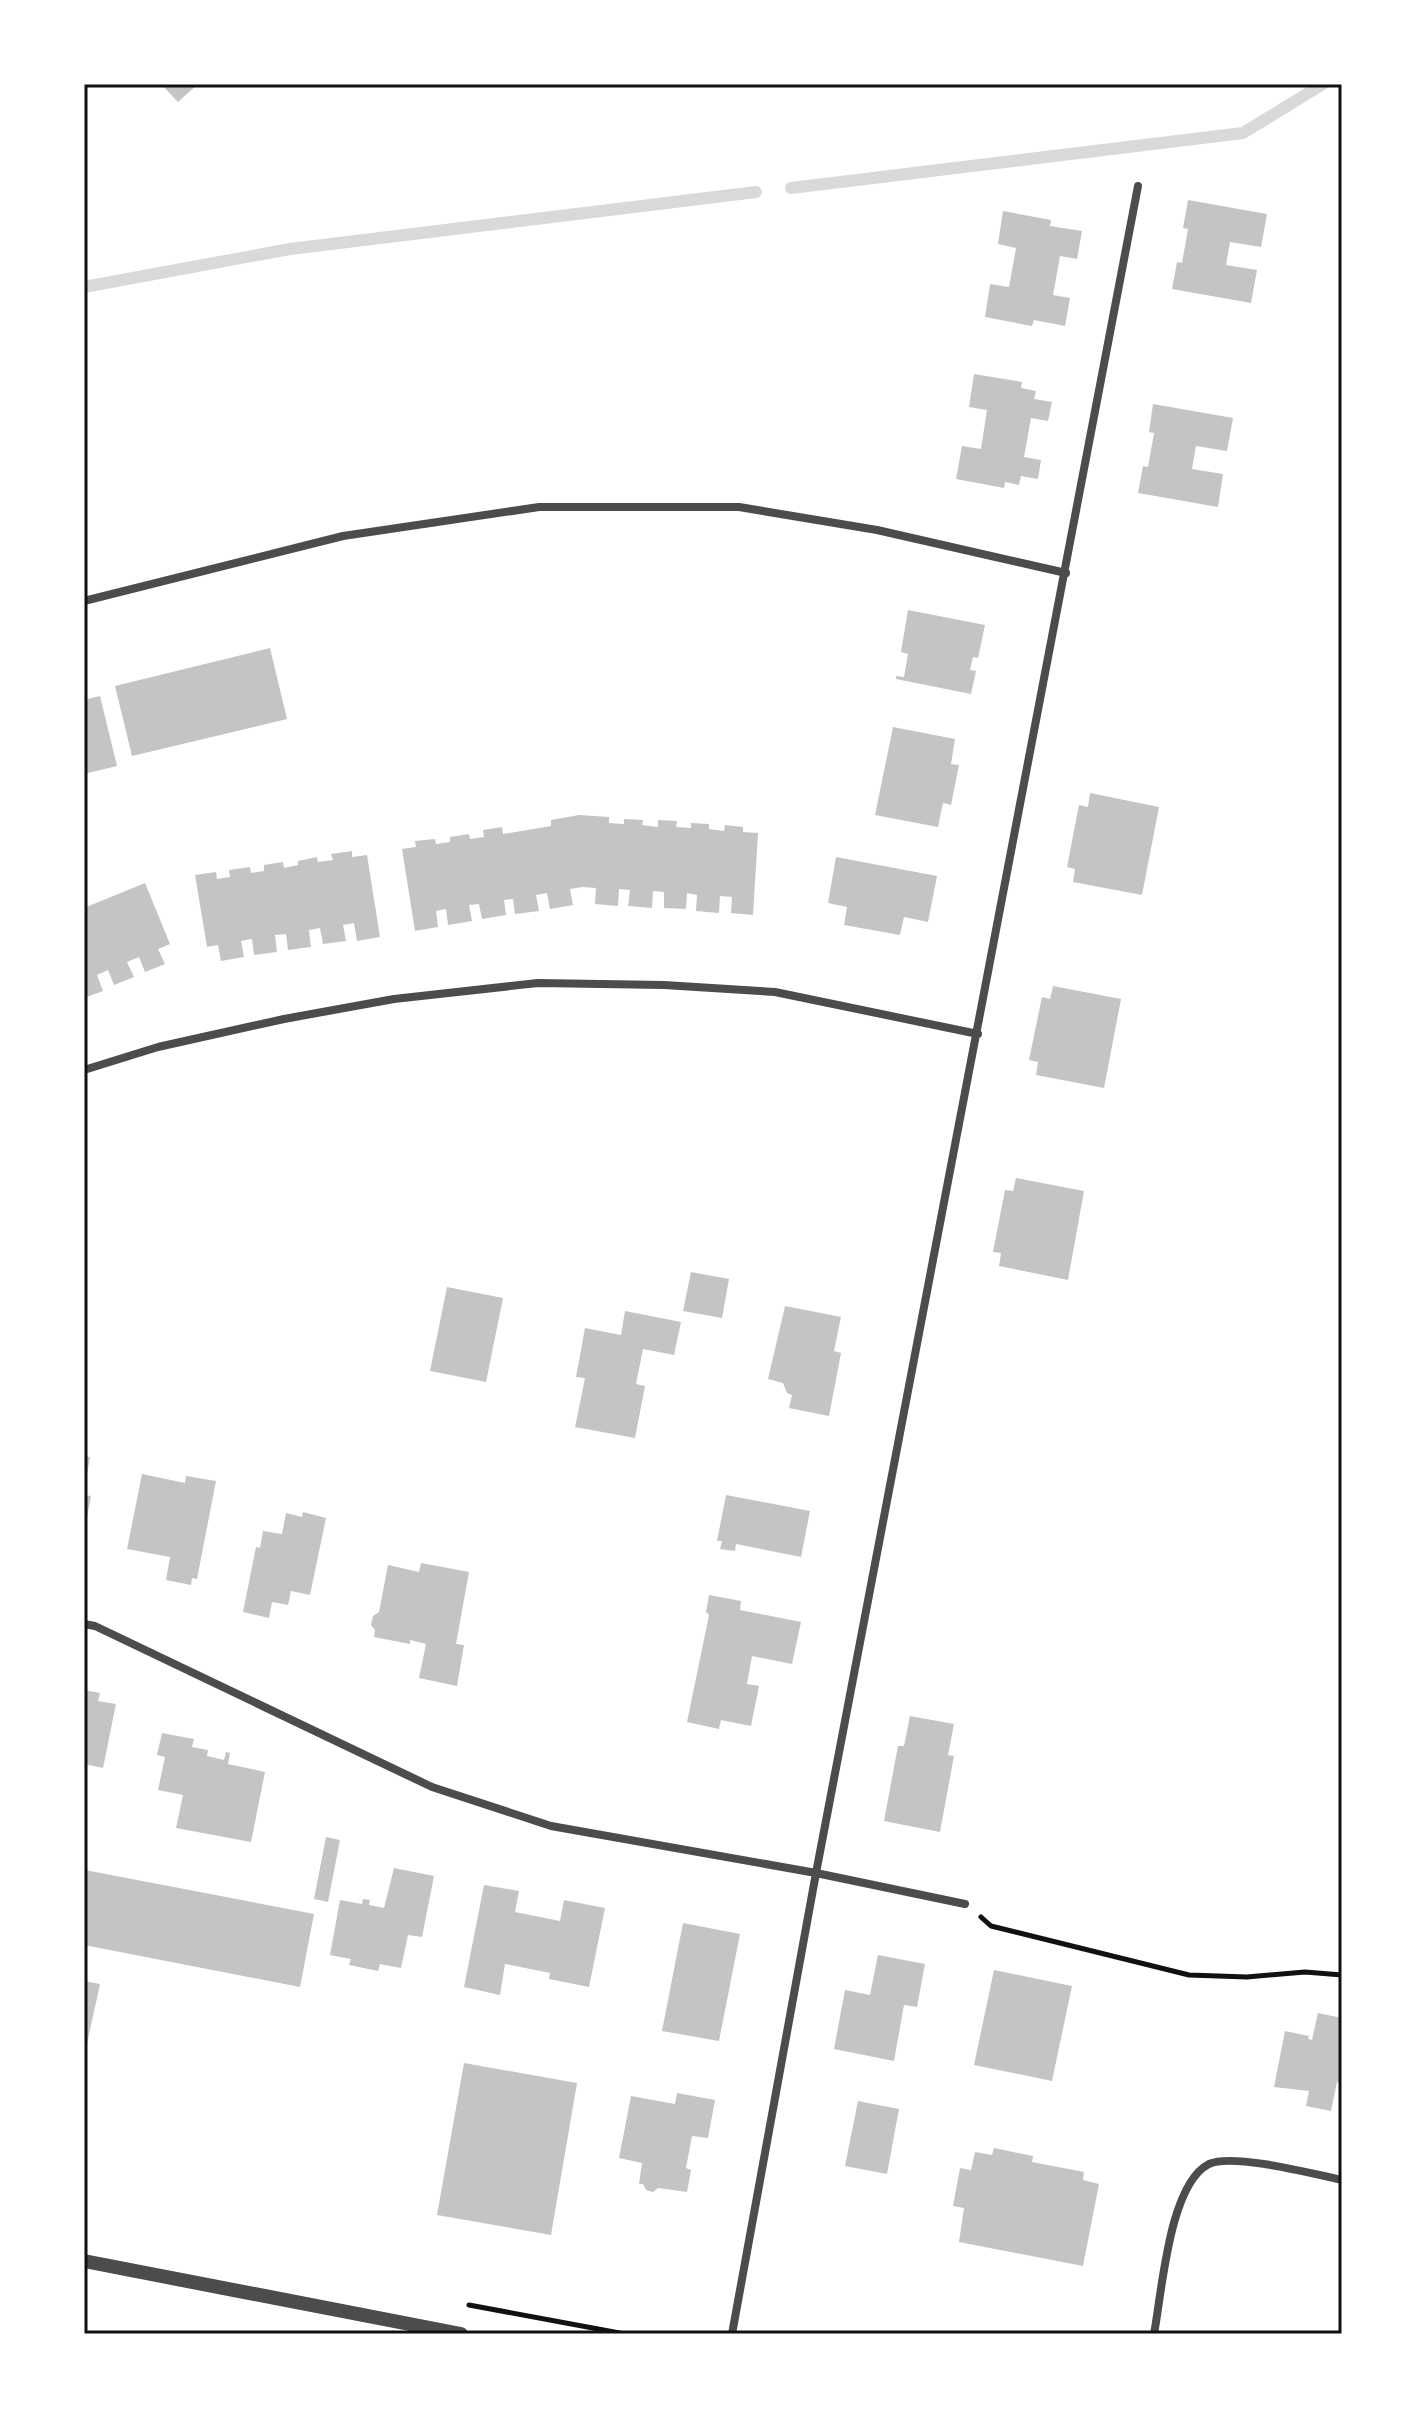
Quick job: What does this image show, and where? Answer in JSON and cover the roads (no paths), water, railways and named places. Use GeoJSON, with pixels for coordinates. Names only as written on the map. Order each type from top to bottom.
{"type":"FeatureCollection","features":[{"type":"Feature","properties":{"kind":"street"},"geometry":{"type":"LineString","coordinates":[[732,2334],[816,1873],[1138,186]]}},
{"type":"Feature","properties":{"kind":"street"},"geometry":{"type":"LineString","coordinates":[[84,601],[343,536],[539,507],[739,507],[877,530],[1066,573]]}},
{"type":"Feature","properties":{"kind":"street"},"geometry":{"type":"LineString","coordinates":[[84,1070],[158,1047],[284,1019],[394,999],[538,983],[664,985],[775,992],[978,1034]]}},
{"type":"Feature","properties":{"kind":"street"},"geometry":{"type":"LineString","coordinates":[[84,1624],[95,1626],[432,1787],[551,1826],[816,1873],[965,1904]]}},
{"type":"Feature","properties":{"kind":"street"},"geometry":{"type":"LineString","coordinates":[[1154,2334],[1177,2209],[1189,2181],[1210,2164],[1239,2161],[1342,2180]]}},
{"type":"Feature","properties":{"kind":"street"},"geometry":{"type":"LineString","coordinates":[[84,2261],[461,2334]]}},
{"type":"Feature","properties":{"kind":"waterway"},"geometry":{"type":"LineString","coordinates":[[791,188],[1243,133],[1323,84]]}},
{"type":"Feature","properties":{"kind":"waterway"},"geometry":{"type":"LineString","coordinates":[[84,287],[290,249],[756,192]]}}]}
